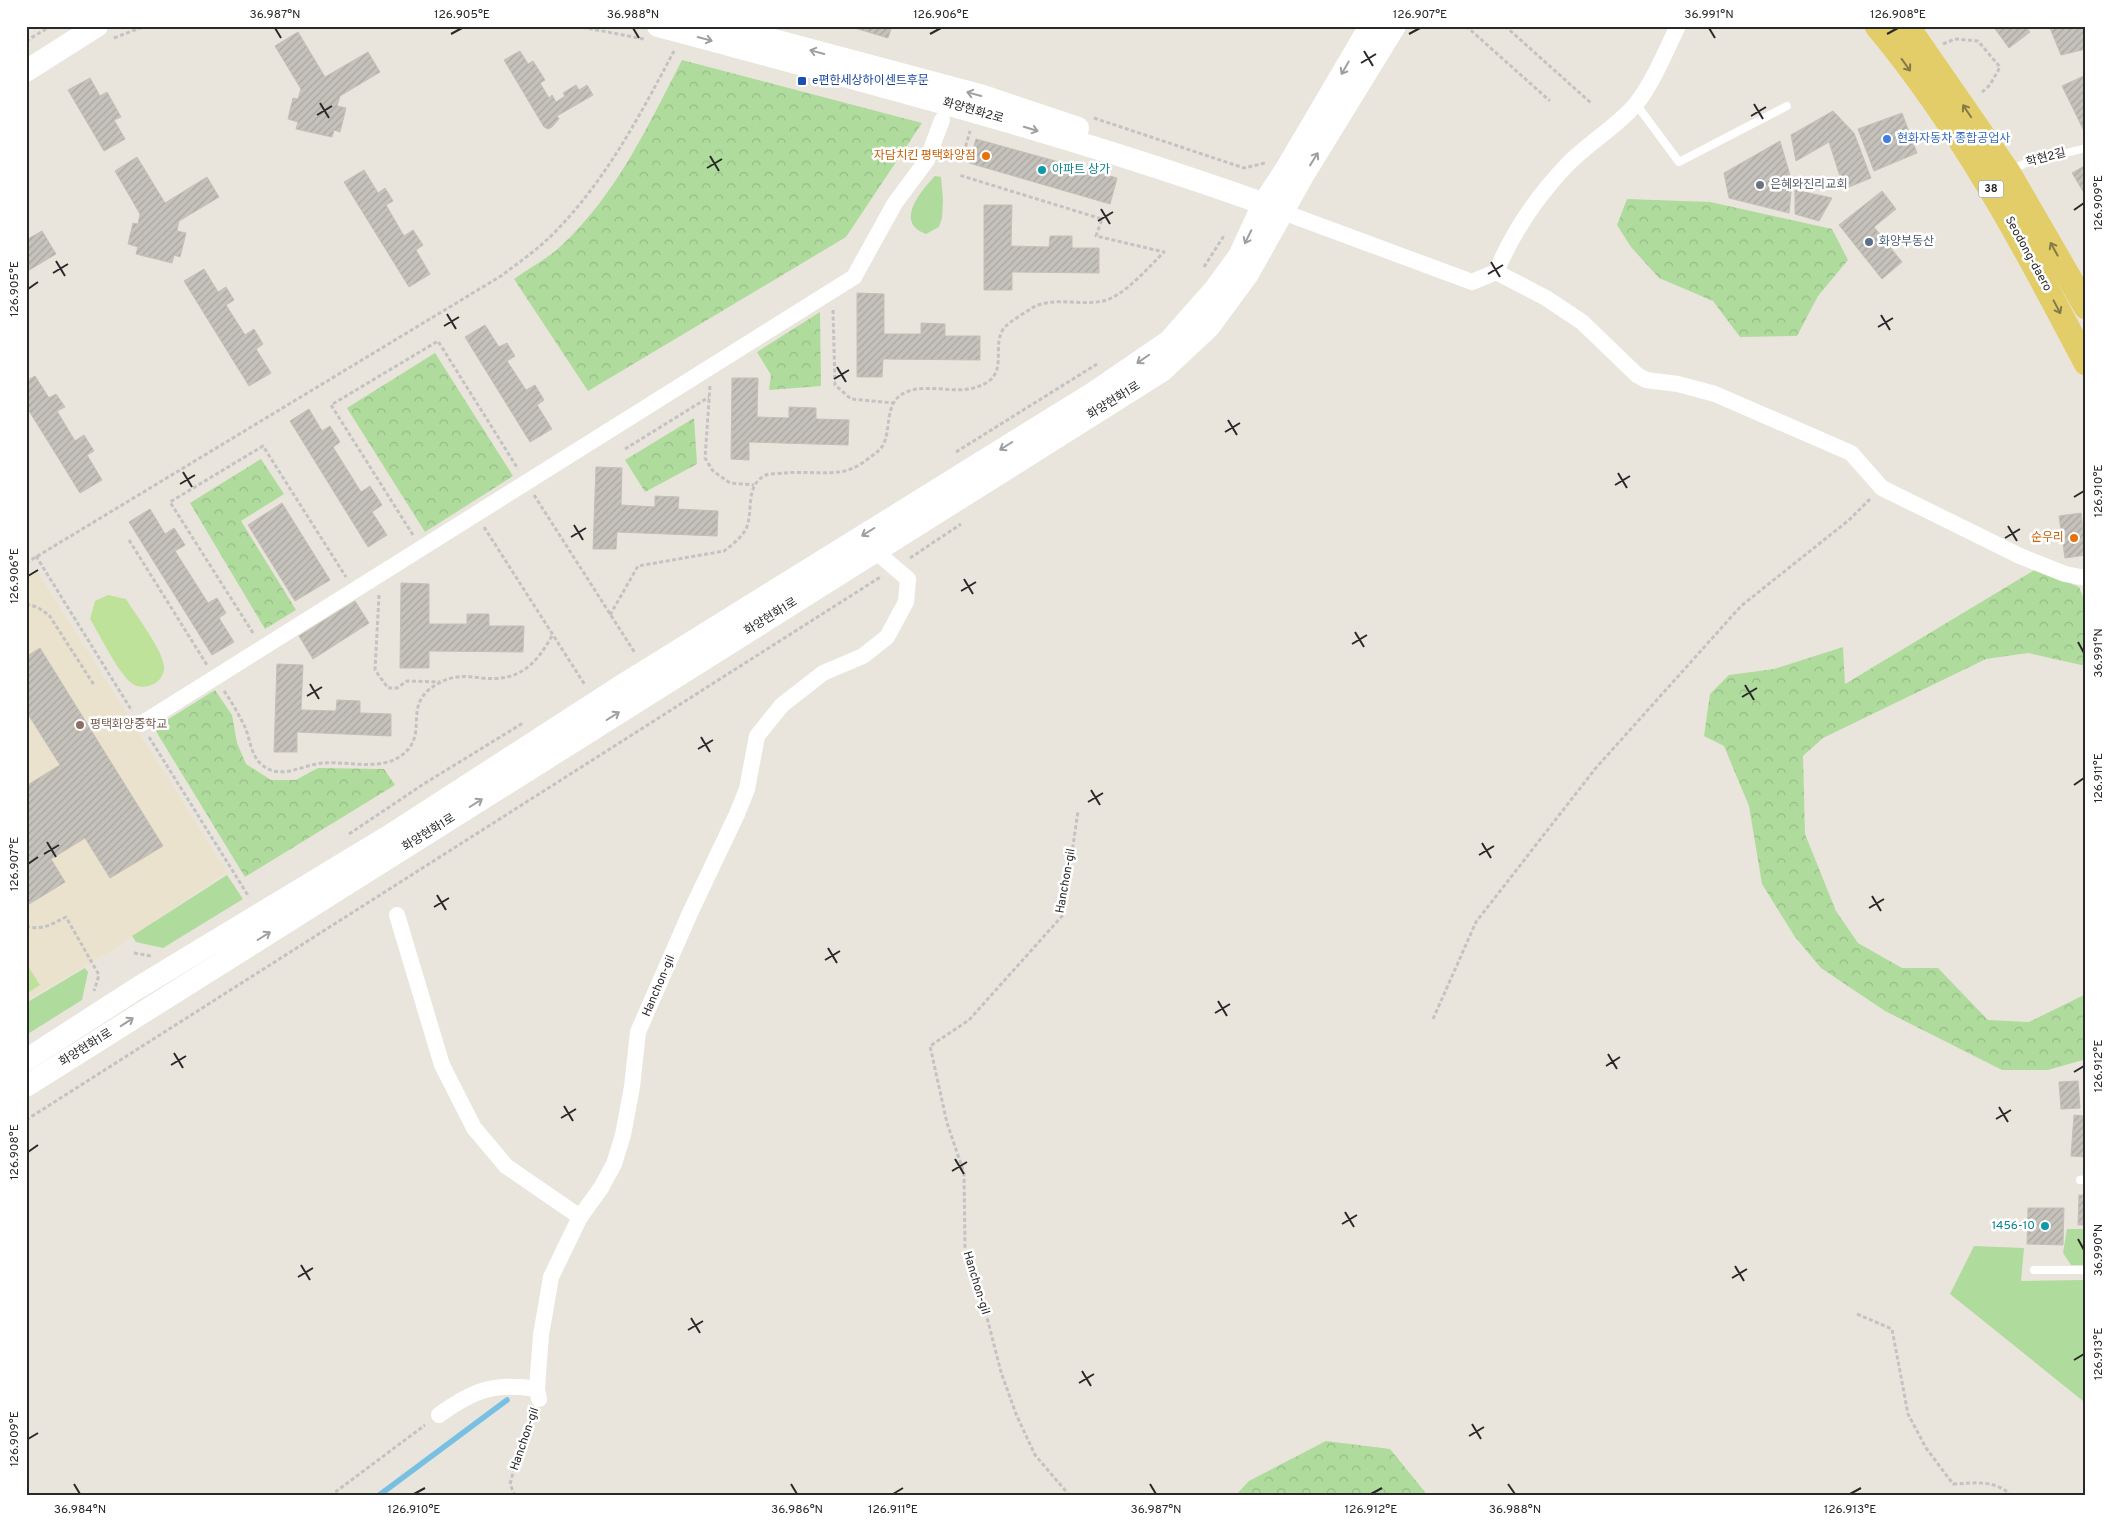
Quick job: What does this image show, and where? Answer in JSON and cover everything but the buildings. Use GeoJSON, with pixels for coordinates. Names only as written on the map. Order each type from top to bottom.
{"type":"FeatureCollection","features":[{"type":"Feature","properties":{"kind":"main road","name":"Seodong-daero"},"geometry":{"type":"LineString","coordinates":[[1877,26],[1931,98],[1980,170],[2016,231],[2086,363]]}},
{"type":"Feature","properties":{"kind":"main road","name":"Seodong-daero"},"geometry":{"type":"LineString","coordinates":[[1906,26],[2008,172],[2086,307]]}},
{"type":"Feature","properties":{"kind":"street"},"geometry":{"type":"LineString","coordinates":[[26,53],[72,26]]}},
{"type":"Feature","properties":{"kind":"street"},"geometry":{"type":"LineString","coordinates":[[26,71],[97,26]]}},
{"type":"Feature","properties":{"kind":"street","name":"화양현화2로"},"geometry":{"type":"LineString","coordinates":[[721,26],[983,96],[1236,180],[1276,202]]}},
{"type":"Feature","properties":{"kind":"street","name":"화양현화1로"},"geometry":{"type":"LineString","coordinates":[[26,1086],[1162,371],[1210,328],[1248,274],[1276,202],[1286,169],[1370,26]]}},
{"type":"Feature","properties":{"kind":"street","name":"화양현화1로"},"geometry":{"type":"LineString","coordinates":[[26,1060],[136,989],[389,836],[621,686],[1169,341],[1215,289],[1239,256],[1395,26]]}},
{"type":"Feature","properties":{"kind":"street"},"geometry":{"type":"LineString","coordinates":[[1276,202],[1472,282],[1496,272],[1506,249],[1534,203],[1568,165],[1636,104],[1678,26]]}},
{"type":"Feature","properties":{"kind":"street","name":"화양현화2로"},"geometry":{"type":"LineString","coordinates":[[654,33],[977,112],[1220,188],[1276,202]]}},
{"type":"Feature","properties":{"kind":"street"},"geometry":{"type":"LineString","coordinates":[[141,724],[854,277],[896,203],[927,160],[942,120]]}},
{"type":"Feature","properties":{"kind":"street"},"geometry":{"type":"LineString","coordinates":[[1496,272],[1546,298],[1582,322],[1637,375],[1646,380],[1678,384],[1715,394],[1851,453],[1882,488],[2020,556],[2065,574],[2086,578]]}},
{"type":"Feature","properties":{"kind":"street","name":"Hanchon-gil"},"geometry":{"type":"LineString","coordinates":[[538,1394],[541,1335],[551,1277],[580,1217],[601,1188],[614,1164],[632,1087],[638,1032],[690,913],[738,814],[747,789],[757,736],[782,705],[823,673],[863,656],[888,637],[906,602],[908,580],[875,551]]}},
{"type":"Feature","properties":{"kind":"street"},"geometry":{"type":"LineString","coordinates":[[397,914],[442,1065],[474,1128],[506,1166],[580,1217]]}},
{"type":"Feature","properties":{"kind":"street"},"geometry":{"type":"LineString","coordinates":[[439,1414],[463,1397],[492,1386],[518,1386],[538,1394]]}},
{"type":"Feature","properties":{"kind":"lane"},"geometry":{"type":"LineString","coordinates":[[1636,104],[1679,162],[1787,106]]}},
{"type":"Feature","properties":{"kind":"lane","name":"학현2길"},"geometry":{"type":"LineString","coordinates":[[2008,172],[2024,164],[2086,148]]}},
{"type":"Feature","properties":{"kind":"lane"},"geometry":{"type":"LineString","coordinates":[[2034,1270],[2086,1270]]}},
{"type":"Feature","properties":{"kind":"path"},"geometry":{"type":"LineString","coordinates":[[26,41],[51,26]]}},
{"type":"Feature","properties":{"kind":"path"},"geometry":{"type":"LineString","coordinates":[[576,26],[654,33]]}},
{"type":"Feature","properties":{"kind":"path"},"geometry":{"type":"LineString","coordinates":[[1466,26],[1550,101]]}},
{"type":"Feature","properties":{"kind":"path"},"geometry":{"type":"LineString","coordinates":[[1505,26],[1591,103]]}},
{"type":"Feature","properties":{"kind":"path"},"geometry":{"type":"LineString","coordinates":[[1923,48],[1955,39],[1978,41],[2000,66],[1990,85],[1964,107]]}},
{"type":"Feature","properties":{"kind":"path"},"geometry":{"type":"LineString","coordinates":[[26,563],[501,276],[551,237],[586,199],[629,137],[677,46]]}},
{"type":"Feature","properties":{"kind":"path"},"geometry":{"type":"LineString","coordinates":[[962,159],[971,128]]}},
{"type":"Feature","properties":{"kind":"path"},"geometry":{"type":"LineString","coordinates":[[610,615],[638,566],[724,551],[735,543],[745,530],[754,485],[766,475],[845,471],[864,462],[880,450],[887,432],[888,413],[894,403],[912,390],[978,388],[992,378],[998,367],[998,345],[1004,328],[1034,307],[1064,302],[1103,301],[1123,290],[1164,252],[1096,236],[1102,220],[958,175]]}},
{"type":"Feature","properties":{"kind":"path"},"geometry":{"type":"LineString","coordinates":[[1201,271],[1230,227]]}},
{"type":"Feature","properties":{"kind":"path"},"geometry":{"type":"LineString","coordinates":[[832,290],[835,385],[852,399],[894,403]]}},
{"type":"Feature","properties":{"kind":"path"},"geometry":{"type":"LineString","coordinates":[[421,548],[331,406],[438,341],[634,654],[642,649]]}},
{"type":"Feature","properties":{"kind":"path"},"geometry":{"type":"LineString","coordinates":[[952,454],[1103,360]]}},
{"type":"Feature","properties":{"kind":"path"},"geometry":{"type":"LineString","coordinates":[[712,365],[706,458],[714,471],[730,483],[754,485]]}},
{"type":"Feature","properties":{"kind":"path"},"geometry":{"type":"LineString","coordinates":[[625,449],[710,396]]}},
{"type":"Feature","properties":{"kind":"path"},"geometry":{"type":"LineString","coordinates":[[262,648],[170,502],[263,446],[355,590]]}},
{"type":"Feature","properties":{"kind":"path"},"geometry":{"type":"LineString","coordinates":[[1433,1019],[1476,922],[1595,769],[1741,606],[1849,520],[1882,488]]}},
{"type":"Feature","properties":{"kind":"path"},"geometry":{"type":"LineString","coordinates":[[476,514],[587,684],[579,689]]}},
{"type":"Feature","properties":{"kind":"path"},"geometry":{"type":"LineString","coordinates":[[129,540],[245,728],[260,764],[270,770],[295,771],[322,763],[373,765],[390,761],[404,754],[411,744],[420,700],[440,682],[452,677],[493,679],[511,676],[539,659],[553,634]]}},
{"type":"Feature","properties":{"kind":"path"},"geometry":{"type":"LineString","coordinates":[[905,562],[922,551]]}},
{"type":"Feature","properties":{"kind":"path"},"geometry":{"type":"LineString","coordinates":[[26,1120],[889,572]]}},
{"type":"Feature","properties":{"kind":"path"},"geometry":{"type":"LineString","coordinates":[[380,574],[375,670],[380,680],[388,688],[397,688],[407,681],[440,682]]}},
{"type":"Feature","properties":{"kind":"path"},"geometry":{"type":"LineString","coordinates":[[26,604],[37,607],[49,615],[94,685]]}},
{"type":"Feature","properties":{"kind":"path"},"geometry":{"type":"LineString","coordinates":[[341,840],[422,785],[530,718]]}},
{"type":"Feature","properties":{"kind":"path"},"geometry":{"type":"LineString","coordinates":[[26,755],[29,760]]}},
{"type":"Feature","properties":{"kind":"path","name":"Hanchon-gil"},"geometry":{"type":"LineString","coordinates":[[1070,1496],[1035,1455],[1016,1414],[1001,1372],[982,1298],[964,1247],[964,1173],[947,1123],[930,1046],[969,1020],[1063,915],[1078,811]]}},
{"type":"Feature","properties":{"kind":"path"},"geometry":{"type":"LineString","coordinates":[[26,926],[35,929],[48,926],[66,917],[99,975]]}},
{"type":"Feature","properties":{"kind":"path"},"geometry":{"type":"LineString","coordinates":[[134,953],[152,956],[160,955]]}},
{"type":"Feature","properties":{"kind":"path"},"geometry":{"type":"LineString","coordinates":[[1857,1314],[1892,1329],[1908,1414],[1926,1448],[1953,1484],[1986,1482],[2001,1486],[2012,1496]]}},
{"type":"Feature","properties":{"kind":"path","name":"Hanchon-gil"},"geometry":{"type":"LineString","coordinates":[[515,1496],[510,1484],[538,1394]]}},
{"type":"Feature","properties":{"kind":"path"},"geometry":{"type":"LineString","coordinates":[[330,1496],[439,1414]]}},
{"type":"Feature","properties":{"kind":"shaded area","name":"평택화양중학교"},"geometry":{"type":"Polygon","coordinates":[[[37,571],[227,872],[112,950],[26,1001],[26,578],[37,571]]]}},
{"type":"Feature","properties":{"kind":"green space"},"geometry":{"type":"Polygon","coordinates":[[[682,60],[922,123],[846,237],[588,391],[514,279],[561,246],[598,205],[629,159],[682,60]]]}},
{"type":"Feature","properties":{"kind":"green space"},"geometry":{"type":"Polygon","coordinates":[[[935,176],[941,177],[942,218],[939,227],[926,234],[916,229],[912,222],[911,214],[913,206],[923,189],[935,176]]]}},
{"type":"Feature","properties":{"kind":"green space"},"geometry":{"type":"Polygon","coordinates":[[[1627,199],[1710,202],[1832,229],[1848,260],[1818,296],[1797,336],[1740,337],[1713,301],[1659,278],[1631,247],[1617,225],[1627,199]]]}},
{"type":"Feature","properties":{"kind":"green space"},"geometry":{"type":"Polygon","coordinates":[[[820,312],[821,386],[769,390],[771,375],[757,352],[820,312]]]}},
{"type":"Feature","properties":{"kind":"green space"},"geometry":{"type":"Polygon","coordinates":[[[435,353],[513,476],[425,532],[347,408],[435,353]]]}},
{"type":"Feature","properties":{"kind":"green space"},"geometry":{"type":"Polygon","coordinates":[[[694,418],[697,464],[645,492],[625,460],[694,418]]]}},
{"type":"Feature","properties":{"kind":"green space"},"geometry":{"type":"Polygon","coordinates":[[[261,459],[284,494],[241,521],[296,610],[265,629],[190,503],[261,459]]]}},
{"type":"Feature","properties":{"kind":"green space"},"geometry":{"type":"Polygon","coordinates":[[[2036,569],[2079,587],[2086,604],[2086,666],[2028,653],[1986,659],[1823,738],[1803,756],[1805,834],[1836,911],[1858,943],[1902,968],[1938,968],[1988,1020],[2029,1022],[2086,994],[2086,1059],[2048,1070],[2002,1070],[1885,1011],[1821,968],[1795,937],[1762,884],[1749,806],[1724,746],[1704,736],[1710,694],[1729,675],[1774,669],[1843,647],[1845,684],[2036,569]]]}},
{"type":"Feature","properties":{"kind":"green space"},"geometry":{"type":"Polygon","coordinates":[[[108,595],[126,599],[160,654],[164,669],[163,675],[150,686],[134,685],[129,681],[113,660],[90,619],[95,601],[108,595]]]}},
{"type":"Feature","properties":{"kind":"green space"},"geometry":{"type":"Polygon","coordinates":[[[215,690],[232,715],[237,743],[246,764],[271,780],[296,780],[318,768],[384,769],[395,785],[245,877],[154,728],[215,690]]]}},
{"type":"Feature","properties":{"kind":"green space"},"geometry":{"type":"Polygon","coordinates":[[[227,875],[243,899],[163,948],[136,942],[132,936],[227,875]]]}},
{"type":"Feature","properties":{"kind":"green space"},"geometry":{"type":"Polygon","coordinates":[[[26,963],[40,985],[26,994],[26,963]]]}},
{"type":"Feature","properties":{"kind":"green space"},"geometry":{"type":"Polygon","coordinates":[[[85,968],[88,972],[82,1000],[26,1035],[26,1003],[85,968]]]}},
{"type":"Feature","properties":{"kind":"green space"},"geometry":{"type":"Polygon","coordinates":[[[2067,1229],[2086,1229],[2086,1265],[2071,1265],[2063,1253],[2067,1229]]]}},
{"type":"Feature","properties":{"kind":"green space"},"geometry":{"type":"Polygon","coordinates":[[[1974,1246],[2024,1248],[2021,1281],[2086,1280],[2086,1400],[2083,1401],[1950,1294],[1974,1246]]]}},
{"type":"Feature","properties":{"kind":"green space"},"geometry":{"type":"Polygon","coordinates":[[[1326,1441],[1390,1449],[1425,1492],[1425,1496],[1235,1496],[1249,1481],[1326,1441]]]}},
{"type":"Feature","properties":{"kind":"waterway"},"geometry":{"type":"LineString","coordinates":[[378,1496],[507,1400]]}},
{"type":"Feature","properties":{"kind":"place","name":"e편한세상하이센트후문"},"geometry":{"type":"Point","coordinates":[802,81]}},
{"type":"Feature","properties":{"kind":"place","name":"현화자동차 종합공업사"},"geometry":{"type":"Point","coordinates":[1887,139]}},
{"type":"Feature","properties":{"kind":"place","name":"자담치킨 평택화양점"},"geometry":{"type":"Point","coordinates":[986,156]}},
{"type":"Feature","properties":{"kind":"place","name":"아파트 상가"},"geometry":{"type":"Point","coordinates":[1042,170]}},
{"type":"Feature","properties":{"kind":"place","name":"은혜와진리교회"},"geometry":{"type":"Point","coordinates":[1760,185]}},
{"type":"Feature","properties":{"kind":"place","name":"화양부동산"},"geometry":{"type":"Point","coordinates":[1869,242]}},
{"type":"Feature","properties":{"kind":"place","name":"순우리"},"geometry":{"type":"Point","coordinates":[2074,538]}},
{"type":"Feature","properties":{"kind":"place","name":"평택화양중학교"},"geometry":{"type":"Point","coordinates":[80,725]}},
{"type":"Feature","properties":{"kind":"place","name":"1456-10"},"geometry":{"type":"Point","coordinates":[2045,1226]}}]}
